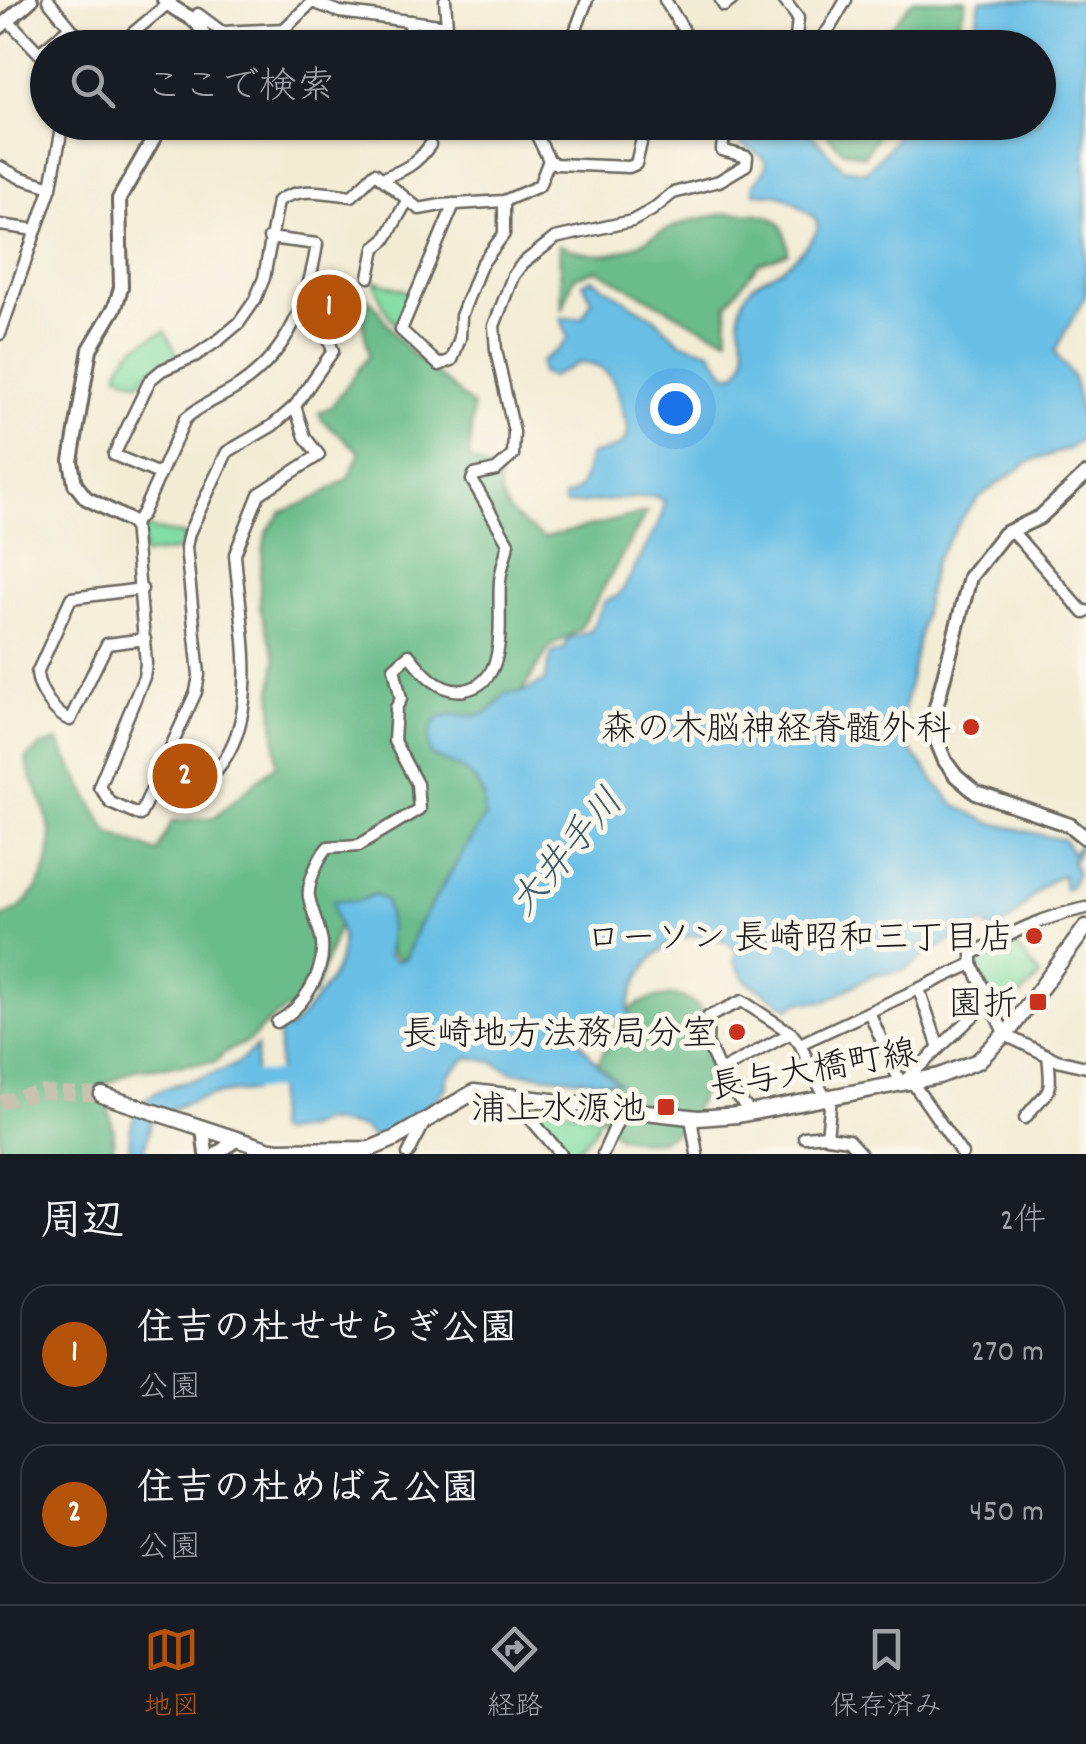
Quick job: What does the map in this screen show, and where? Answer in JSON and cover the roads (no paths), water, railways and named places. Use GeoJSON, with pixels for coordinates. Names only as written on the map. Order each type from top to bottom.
{"type":"FeatureCollection","features":[{"type":"Feature","properties":{"kind":"main road","name":"長与大橋町線"},"geometry":{"type":"LineString","coordinates":[[108,1097],[236,1139],[371,1152],[474,1092],[691,1118],[751,1113],[939,1076],[978,1061],[1005,1035],[1086,927]]}},
{"type":"Feature","properties":{"kind":"street"},"geometry":{"type":"LineString","coordinates":[[30,46],[4,24],[31,0]]}},
{"type":"Feature","properties":{"kind":"street"},"geometry":{"type":"LineString","coordinates":[[48,0],[69,28],[67,30]]}},
{"type":"Feature","properties":{"kind":"street"},"geometry":{"type":"LineString","coordinates":[[263,30],[284,29],[312,2],[340,12],[447,26],[445,0]]}},
{"type":"Feature","properties":{"kind":"street"},"geometry":{"type":"LineString","coordinates":[[576,30],[587,0]]}},
{"type":"Feature","properties":{"kind":"street"},"geometry":{"type":"LineString","coordinates":[[665,0],[683,30]]}},
{"type":"Feature","properties":{"kind":"street"},"geometry":{"type":"LineString","coordinates":[[721,0],[724,6],[732,0]]}},
{"type":"Feature","properties":{"kind":"street"},"geometry":{"type":"LineString","coordinates":[[784,0],[798,18],[796,30]]}},
{"type":"Feature","properties":{"kind":"street"},"geometry":{"type":"LineString","coordinates":[[828,30],[846,0]]}},
{"type":"Feature","properties":{"kind":"street"},"geometry":{"type":"LineString","coordinates":[[135,30],[167,1],[191,15],[202,30]]}},
{"type":"Feature","properties":{"kind":"street"},"geometry":{"type":"LineString","coordinates":[[198,14],[219,30]]}},
{"type":"Feature","properties":{"kind":"street"},"geometry":{"type":"LineString","coordinates":[[410,30],[411,22]]}},
{"type":"Feature","properties":{"kind":"street"},"geometry":{"type":"LineString","coordinates":[[0,334],[52,188],[59,140]]}},
{"type":"Feature","properties":{"kind":"street"},"geometry":{"type":"LineString","coordinates":[[134,523],[86,498],[75,484],[71,461],[90,349],[115,308],[121,288],[119,199],[153,140]]}},
{"type":"Feature","properties":{"kind":"street"},"geometry":{"type":"LineString","coordinates":[[159,474],[114,455],[142,392],[162,370],[195,356],[239,323],[255,300],[264,278],[278,201],[292,192],[352,196],[375,173],[418,210],[504,201],[539,186],[549,160],[539,140]]}},
{"type":"Feature","properties":{"kind":"street"},"geometry":{"type":"LineString","coordinates":[[549,160],[629,166],[636,164],[642,140]]}},
{"type":"Feature","properties":{"kind":"street"},"geometry":{"type":"LineString","coordinates":[[277,1022],[307,994],[319,969],[322,948],[309,884],[321,855],[328,847],[359,845],[420,808],[417,784],[394,741],[396,708],[401,700],[394,668],[408,654],[438,685],[454,691],[484,682],[494,666],[500,640],[500,575],[508,543],[472,480],[496,470],[513,455],[514,432],[494,326],[514,276],[522,264],[555,238],[632,220],[673,194],[733,176],[746,164],[747,157],[722,150],[724,140]]}},
{"type":"Feature","properties":{"kind":"street"},"geometry":{"type":"LineString","coordinates":[[382,178],[403,171],[420,159],[430,145]]}},
{"type":"Feature","properties":{"kind":"street"},"geometry":{"type":"LineString","coordinates":[[0,167],[19,178],[52,188]]}},
{"type":"Feature","properties":{"kind":"street"},"geometry":{"type":"LineString","coordinates":[[368,277],[375,248],[385,240],[408,201]]}},
{"type":"Feature","properties":{"kind":"street"},"geometry":{"type":"LineString","coordinates":[[454,204],[400,330],[439,364],[452,360],[460,338],[461,316],[481,265],[504,234],[504,201]]}},
{"type":"Feature","properties":{"kind":"street"},"geometry":{"type":"LineString","coordinates":[[0,226],[36,230]]}},
{"type":"Feature","properties":{"kind":"street"},"geometry":{"type":"LineString","coordinates":[[269,238],[317,244],[312,280],[300,314],[284,342],[253,376],[185,419],[142,514],[134,523],[142,589],[144,677],[99,786],[110,802],[140,815],[196,692],[199,675],[186,547],[189,532],[227,452],[272,426],[295,406],[333,350],[323,324],[300,314]]}},
{"type":"Feature","properties":{"kind":"street"},"geometry":{"type":"LineString","coordinates":[[0,287],[14,292]]}},
{"type":"Feature","properties":{"kind":"street"},"geometry":{"type":"LineString","coordinates":[[156,785],[183,797],[216,774],[231,747],[247,693],[235,554],[259,494],[319,456],[306,436],[295,406]]}},
{"type":"Feature","properties":{"kind":"street"},"geometry":{"type":"LineString","coordinates":[[1085,831],[976,793],[956,776],[938,744],[935,710],[970,577],[995,544],[1012,530],[1040,517],[1086,474]]}},
{"type":"Feature","properties":{"kind":"street"},"geometry":{"type":"LineString","coordinates":[[1012,530],[1086,611]]}},
{"type":"Feature","properties":{"kind":"street"},"geometry":{"type":"LineString","coordinates":[[142,589],[71,598],[37,673],[38,683],[61,717],[70,720],[107,644],[144,638]]}},
{"type":"Feature","properties":{"kind":"street"},"geometry":{"type":"LineString","coordinates":[[1086,908],[1045,917],[972,954],[972,964],[1005,1035],[1086,1069]]}},
{"type":"Feature","properties":{"kind":"street"},"geometry":{"type":"LineString","coordinates":[[800,1044],[972,964]]}},
{"type":"Feature","properties":{"kind":"street"},"geometry":{"type":"LineString","coordinates":[[919,989],[939,1048]]}},
{"type":"Feature","properties":{"kind":"street"},"geometry":{"type":"LineString","coordinates":[[751,1113],[724,1081],[707,1042],[708,1016],[742,1001],[792,1033],[800,1044],[828,1098],[826,1135]]}},
{"type":"Feature","properties":{"kind":"street"},"geometry":{"type":"LineString","coordinates":[[907,1083],[989,1001]]}},
{"type":"Feature","properties":{"kind":"street"},"geometry":{"type":"LineString","coordinates":[[869,1012],[907,1083],[962,1154]]}},
{"type":"Feature","properties":{"kind":"street"},"geometry":{"type":"LineString","coordinates":[[720,1070],[792,1033]]}},
{"type":"Feature","properties":{"kind":"street"},"geometry":{"type":"LineString","coordinates":[[1025,1118],[1048,1095],[1048,1055]]}},
{"type":"Feature","properties":{"kind":"street"},"geometry":{"type":"LineString","coordinates":[[509,1094],[561,1154]]}},
{"type":"Feature","properties":{"kind":"street"},"geometry":{"type":"LineString","coordinates":[[603,1154],[623,1109]]}},
{"type":"Feature","properties":{"kind":"street"},"geometry":{"type":"LineString","coordinates":[[691,1118],[697,1154]]}},
{"type":"Feature","properties":{"kind":"street"},"geometry":{"type":"LineString","coordinates":[[408,1154],[426,1120]]}},
{"type":"Feature","properties":{"kind":"street"},"geometry":{"type":"LineString","coordinates":[[203,1128],[206,1154]]}},
{"type":"Feature","properties":{"kind":"street"},"geometry":{"type":"LineString","coordinates":[[804,1137],[826,1135],[852,1142],[862,1154]]}},
{"type":"Feature","properties":{"kind":"street"},"geometry":{"type":"LineString","coordinates":[[218,1154],[236,1139]]}},
{"type":"Feature","properties":{"kind":"street"},"geometry":{"type":"LineString","coordinates":[[254,1154],[271,1143]]}},
{"type":"Feature","properties":{"kind":"water"},"geometry":{"type":"Polygon","coordinates":[[[980,0],[1086,0],[1086,295],[1055,350],[1076,387],[1086,435],[1069,449],[1029,462],[982,495],[964,515],[934,563],[902,719],[903,734],[908,747],[952,803],[988,822],[1064,840],[1072,853],[1081,844],[1072,862],[1077,873],[1069,888],[1064,888],[1063,875],[1043,886],[994,932],[982,923],[965,937],[952,940],[904,971],[873,975],[827,1001],[800,1002],[789,1008],[745,980],[734,961],[737,953],[729,944],[710,937],[680,939],[656,955],[638,980],[628,1009],[632,1018],[590,1016],[579,1025],[575,1036],[619,1083],[511,1072],[493,1062],[468,1057],[448,1074],[445,1089],[430,1105],[392,1132],[374,1139],[364,1128],[323,1121],[307,1128],[280,1133],[275,1130],[280,1025],[290,1030],[338,964],[342,939],[334,900],[359,901],[375,894],[386,901],[388,955],[396,961],[406,959],[417,928],[485,816],[484,797],[476,781],[461,768],[431,755],[433,725],[448,715],[484,714],[505,694],[523,692],[544,681],[552,653],[565,648],[567,639],[590,631],[605,601],[618,596],[662,517],[664,501],[654,496],[566,505],[564,501],[581,486],[591,454],[621,444],[628,435],[615,386],[599,367],[579,363],[551,377],[541,374],[541,361],[568,338],[561,318],[582,318],[592,301],[583,283],[592,279],[657,320],[680,342],[711,351],[726,374],[735,374],[746,356],[739,319],[745,296],[757,282],[797,256],[818,229],[813,217],[786,197],[754,193],[753,185],[766,164],[741,140],[817,140],[843,168],[866,171],[894,140],[1056,140],[1056,30],[973,30],[980,0]]]}},
{"type":"Feature","properties":{"kind":"water"},"geometry":{"type":"Polygon","coordinates":[[[257,1046],[253,1091],[199,1098],[163,1114],[151,1121],[144,1154],[130,1154],[136,1111],[146,1099],[160,1090],[232,1066],[257,1046]]]}},
{"type":"Feature","properties":{"kind":"waterway","name":"大井手川"},"geometry":{"type":"LineString","coordinates":[[231,1081],[274,1081],[299,1076]]}},
{"type":"Feature","properties":{"kind":"tunnel"},"geometry":{"type":"LineString","coordinates":[[0,1102],[41,1092],[102,1095]]}},
{"type":"Feature","properties":{"kind":"place","name":"住吉の杜せせらぎ公園"},"geometry":{"type":"Point","coordinates":[329,307]}},
{"type":"Feature","properties":{"kind":"place","name":"森の木脳神経脊髄外科"},"geometry":{"type":"Point","coordinates":[971,727]}},
{"type":"Feature","properties":{"kind":"place","name":"住吉の杜めばえ公園"},"geometry":{"type":"Point","coordinates":[185,776]}},
{"type":"Feature","properties":{"kind":"place","name":"ローソン 長崎昭和三丁目店"},"geometry":{"type":"Point","coordinates":[1034,936]}},
{"type":"Feature","properties":{"kind":"place","name":"園折"},"geometry":{"type":"Point","coordinates":[1038,1002]}},
{"type":"Feature","properties":{"kind":"place","name":"長崎地方法務局分室"},"geometry":{"type":"Point","coordinates":[737,1032]}},
{"type":"Feature","properties":{"kind":"place","name":"浦上水源池"},"geometry":{"type":"Point","coordinates":[666,1107]}}]}
